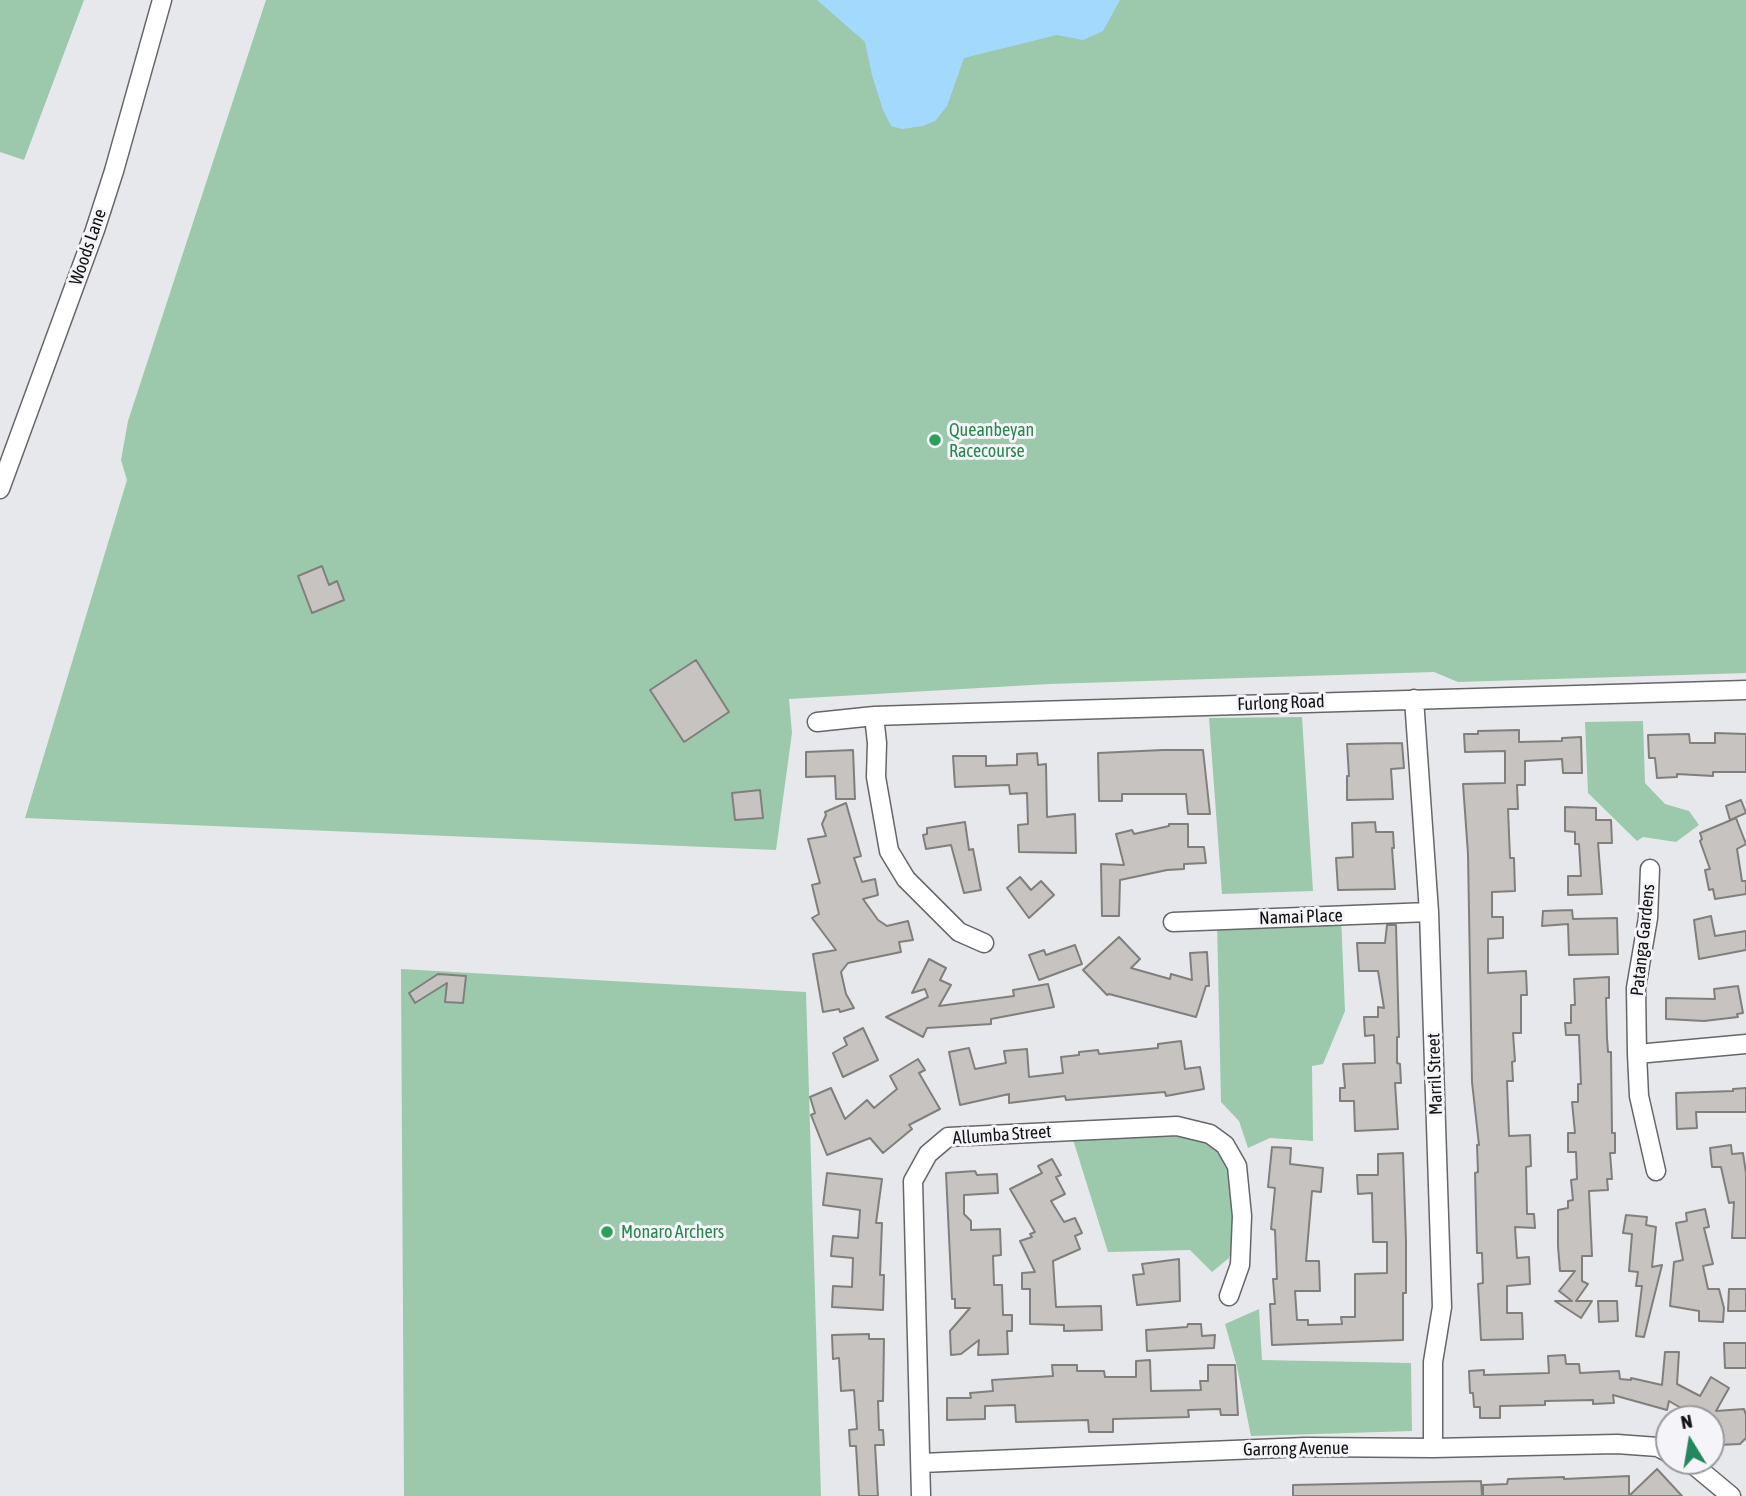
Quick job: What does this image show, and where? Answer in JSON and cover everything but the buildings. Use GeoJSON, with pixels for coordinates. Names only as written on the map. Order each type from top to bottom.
{"type":"FeatureCollection","features":[{"type":"Feature","properties":{"kind":"street","name":"Woods Lane"},"geometry":{"type":"LineString","coordinates":[[0,489],[114,171],[162,0]]}},
{"type":"Feature","properties":{"kind":"street","name":"Furlong Road"},"geometry":{"type":"LineString","coordinates":[[817,722],[873,716],[1746,690]]}},
{"type":"Feature","properties":{"kind":"street","name":"Marril Street"},"geometry":{"type":"LineString","coordinates":[[1414,699],[1429,912],[1442,1307],[1433,1362],[1433,1448]]}},
{"type":"Feature","properties":{"kind":"street"},"geometry":{"type":"LineString","coordinates":[[873,716],[877,743],[876,777],[889,851],[906,879],[958,932],[984,943]]}},
{"type":"Feature","properties":{"kind":"street","name":"Patanga Gardens"},"geometry":{"type":"LineString","coordinates":[[1650,869],[1648,918],[1636,988],[1637,1054],[1639,1096],[1656,1171]]}},
{"type":"Feature","properties":{"kind":"street","name":"Namai Place"},"geometry":{"type":"LineString","coordinates":[[1173,922],[1429,912]]}},
{"type":"Feature","properties":{"kind":"street"},"geometry":{"type":"LineString","coordinates":[[1637,1054],[1746,1044]]}},
{"type":"Feature","properties":{"kind":"street","name":"Allumba Street"},"geometry":{"type":"LineString","coordinates":[[921,1496],[913,1181],[928,1154],[948,1137],[1177,1126],[1210,1134],[1225,1145],[1237,1166],[1242,1216],[1240,1265],[1229,1296]]}},
{"type":"Feature","properties":{"kind":"street","name":"Garrong Avenue"},"geometry":{"type":"LineString","coordinates":[[921,1463],[1305,1447],[1433,1448],[1617,1444],[1655,1447]]}},
{"type":"Feature","properties":{"kind":"street"},"geometry":{"type":"LineString","coordinates":[[1706,1475],[1731,1496]]}},
{"type":"Feature","properties":{"kind":"street"},"geometry":{"type":"LineString","coordinates":[[1737,1496],[1746,1487]]}},
{"type":"Feature","properties":{"kind":"green space"},"geometry":{"type":"Polygon","coordinates":[[[0,0],[84,0],[24,160],[0,152],[0,0]]]}},
{"type":"Feature","properties":{"kind":"green space","name":"Queanbeyan Racecourse"},"geometry":{"type":"Polygon","coordinates":[[[266,0],[1746,0],[1746,673],[1458,682],[1434,672],[1049,684],[789,699],[792,733],[776,850],[25,818],[127,480],[121,460],[128,421],[266,0]]]}},
{"type":"Feature","properties":{"kind":"green space"},"geometry":{"type":"Polygon","coordinates":[[[1302,717],[1313,891],[1222,894],[1209,718],[1302,717]]]}},
{"type":"Feature","properties":{"kind":"green space"},"geometry":{"type":"Polygon","coordinates":[[[1643,721],[1645,783],[1665,804],[1689,811],[1699,825],[1676,842],[1643,837],[1637,841],[1588,793],[1585,722],[1643,721]]]}},
{"type":"Feature","properties":{"kind":"green space"},"geometry":{"type":"Polygon","coordinates":[[[1341,916],[1345,1011],[1323,1064],[1312,1066],[1313,1141],[1270,1138],[1248,1148],[1239,1121],[1221,1102],[1217,922],[1341,916]]]}},
{"type":"Feature","properties":{"kind":"green space","name":"Monaro Archers"},"geometry":{"type":"Polygon","coordinates":[[[401,969],[806,992],[821,1496],[404,1496],[401,969]]]}},
{"type":"Feature","properties":{"kind":"green space"},"geometry":{"type":"Polygon","coordinates":[[[1071,1133],[1184,1134],[1199,1136],[1221,1152],[1232,1180],[1234,1241],[1229,1258],[1212,1272],[1190,1250],[1108,1252],[1071,1133]]]}},
{"type":"Feature","properties":{"kind":"green space"},"geometry":{"type":"Polygon","coordinates":[[[1259,1309],[1262,1360],[1411,1363],[1412,1431],[1251,1436],[1225,1324],[1259,1309]]]}},
{"type":"Feature","properties":{"kind":"water"},"geometry":{"type":"Polygon","coordinates":[[[817,0],[1120,0],[1103,31],[1083,40],[1057,35],[964,58],[947,106],[935,121],[902,129],[891,126],[883,110],[865,42],[817,0]]]}},
{"type":"Feature","properties":{"kind":"place","name":"Queanbeyan Racecourse"},"geometry":{"type":"Point","coordinates":[935,440]}},
{"type":"Feature","properties":{"kind":"place","name":"Monaro Archers"},"geometry":{"type":"Point","coordinates":[607,1232]}}]}
